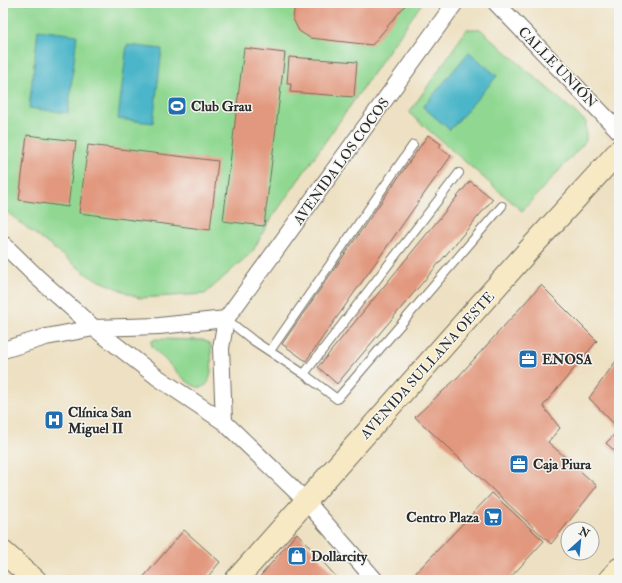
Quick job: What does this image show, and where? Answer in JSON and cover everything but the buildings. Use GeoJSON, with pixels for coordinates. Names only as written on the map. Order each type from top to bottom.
{"type":"FeatureCollection","features":[{"type":"Feature","properties":{"kind":"street","name":"AVENIDA LOS COCOS"},"geometry":{"type":"LineString","coordinates":[[224,422],[220,348],[226,319],[455,3]]}},
{"type":"Feature","properties":{"kind":"street","name":"CALLE UNIÓN"},"geometry":{"type":"LineString","coordinates":[[496,3],[619,131]]}},
{"type":"Feature","properties":{"kind":"street","name":"AVENIDA SULLANA OESTE"},"geometry":{"type":"LineString","coordinates":[[236,580],[527,252],[619,151]]}},
{"type":"Feature","properties":{"kind":"street"},"geometry":{"type":"LineString","coordinates":[[3,244],[38,278],[94,328],[157,377],[224,422],[306,501],[375,580]]}},
{"type":"Feature","properties":{"kind":"street"},"geometry":{"type":"LineString","coordinates":[[3,350],[46,337],[94,328],[159,326],[226,319]]}},
{"type":"Feature","properties":{"kind":"street"},"geometry":{"type":"LineString","coordinates":[[3,552],[35,580]]}},
{"type":"Feature","properties":{"kind":"street"},"geometry":{"type":"LineString","coordinates":[[609,580],[619,569]]}},
{"type":"Feature","properties":{"kind":"lane"},"geometry":{"type":"LineString","coordinates":[[270,351],[413,145]]}},
{"type":"Feature","properties":{"kind":"lane"},"geometry":{"type":"LineString","coordinates":[[304,374],[459,173]]}},
{"type":"Feature","properties":{"kind":"lane"},"geometry":{"type":"LineString","coordinates":[[226,319],[254,341],[337,398],[502,206]]}},
{"type":"Feature","properties":{"kind":"green space","name":"Club Grau"},"geometry":{"type":"Polygon","coordinates":[[[3,3],[422,3],[267,225],[253,251],[205,294],[139,298],[89,276],[3,209],[3,3]]]}},
{"type":"Feature","properties":{"kind":"green space"},"geometry":{"type":"Polygon","coordinates":[[[467,29],[480,29],[586,122],[586,141],[522,211],[409,113],[467,29]]]}},
{"type":"Feature","properties":{"kind":"green space"},"geometry":{"type":"Polygon","coordinates":[[[155,339],[203,340],[209,343],[211,346],[211,367],[209,380],[205,386],[195,386],[183,378],[152,346],[151,342],[155,339]]]}},
{"type":"Feature","properties":{"kind":"water"},"geometry":{"type":"Polygon","coordinates":[[[38,30],[77,35],[68,113],[29,108],[38,30]]]}},
{"type":"Feature","properties":{"kind":"water"},"geometry":{"type":"Polygon","coordinates":[[[127,45],[162,49],[153,123],[118,119],[127,45]]]}},
{"type":"Feature","properties":{"kind":"water"},"geometry":{"type":"Polygon","coordinates":[[[469,52],[497,76],[450,130],[423,107],[469,52]]]}},
{"type":"Feature","properties":{"kind":"place","name":"Club Grau"},"geometry":{"type":"Point","coordinates":[177,106]}},
{"type":"Feature","properties":{"kind":"place","name":"ENOSA"},"geometry":{"type":"Point","coordinates":[528,359]}},
{"type":"Feature","properties":{"kind":"place","name":"Clínica San Miguel II"},"geometry":{"type":"Point","coordinates":[54,420]}},
{"type":"Feature","properties":{"kind":"place","name":"Caja Piura"},"geometry":{"type":"Point","coordinates":[519,464]}},
{"type":"Feature","properties":{"kind":"place","name":"Centro Plaza"},"geometry":{"type":"Point","coordinates":[493,517]}},
{"type":"Feature","properties":{"kind":"place","name":"Dollarcity"},"geometry":{"type":"Point","coordinates":[297,556]}}]}
